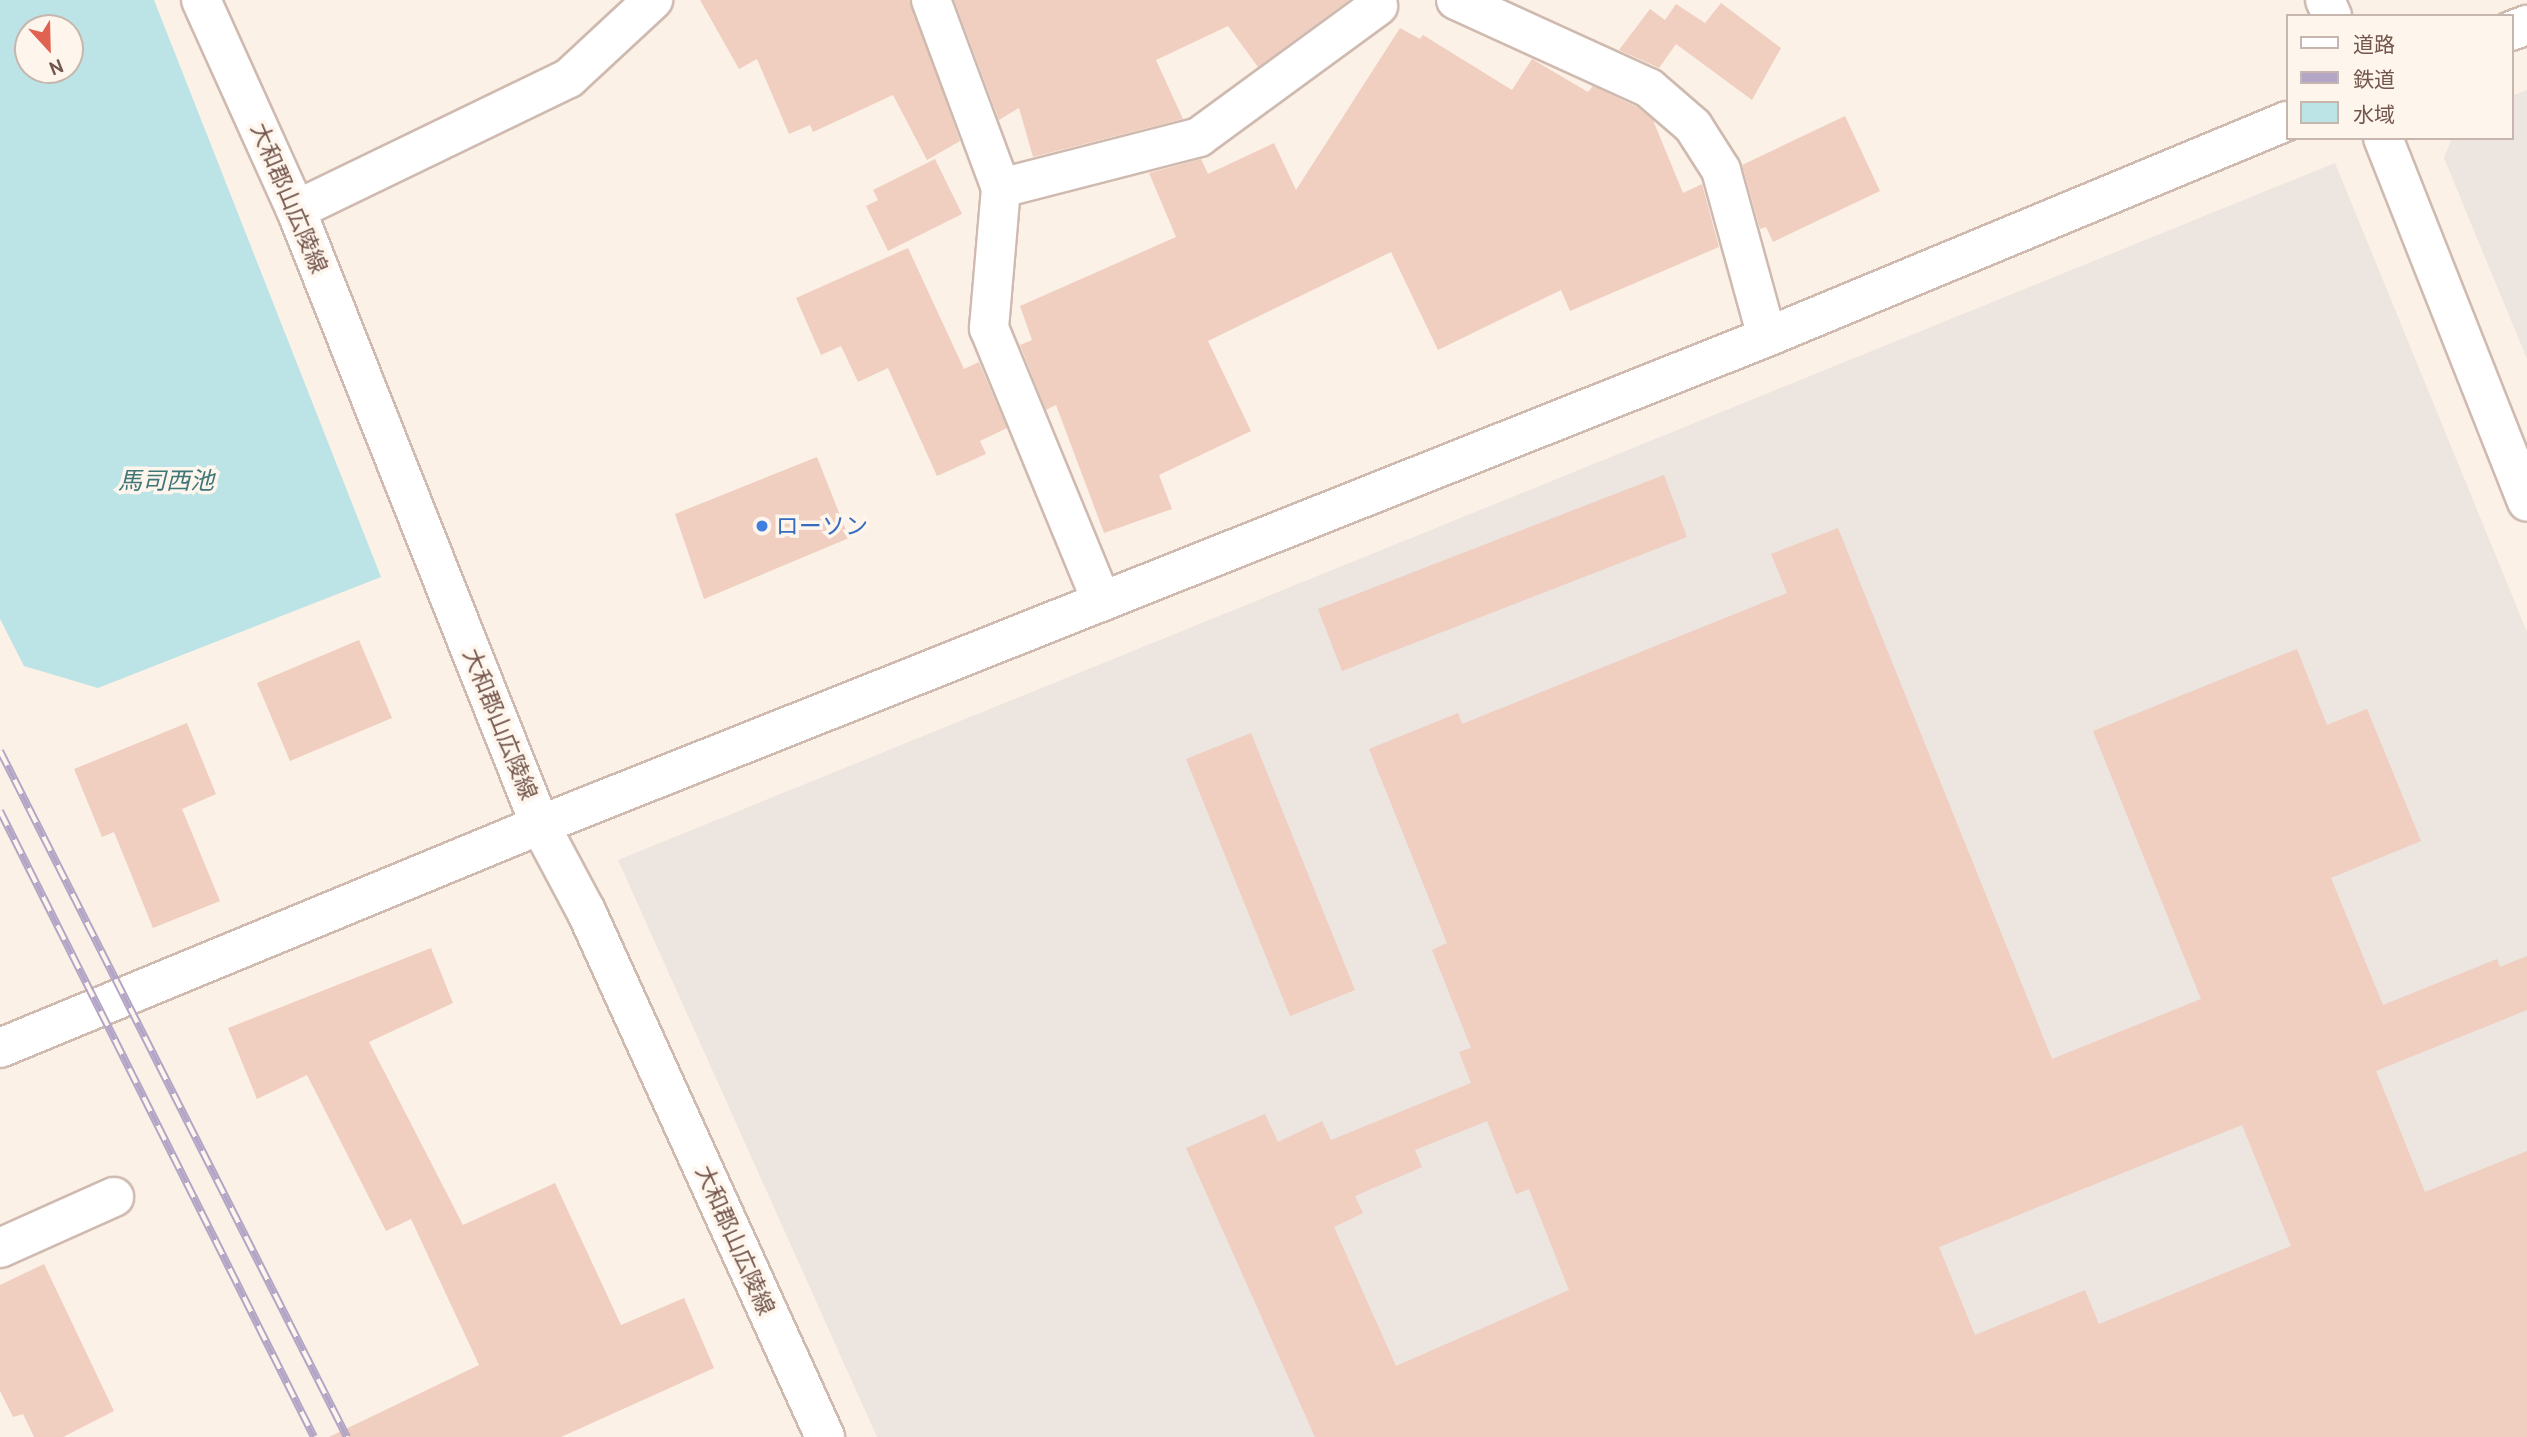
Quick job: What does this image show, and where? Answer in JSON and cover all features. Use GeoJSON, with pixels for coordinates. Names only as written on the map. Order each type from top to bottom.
{"type":"FeatureCollection","features":[{"type":"Feature","properties":{"kind":"street","name":"大和郡山広陵線"},"geometry":{"type":"LineString","coordinates":[[201,0],[296,210],[540,825],[586,911],[825,1437]]}},
{"type":"Feature","properties":{"kind":"street"},"geometry":{"type":"LineString","coordinates":[[296,210],[569,78],[653,0]]}},
{"type":"Feature","properties":{"kind":"street"},"geometry":{"type":"LineString","coordinates":[[931,0],[1001,188],[989,328],[1101,602]]}},
{"type":"Feature","properties":{"kind":"street"},"geometry":{"type":"LineString","coordinates":[[1456,0],[1649,88],[1693,126],[1721,170],[1767,337]]}},
{"type":"Feature","properties":{"kind":"street"},"geometry":{"type":"LineString","coordinates":[[1001,188],[1199,137],[1386,2]]}},
{"type":"Feature","properties":{"kind":"street"},"geometry":{"type":"LineString","coordinates":[[0,1048],[540,825],[1767,337],[2286,121]]}},
{"type":"Feature","properties":{"kind":"street"},"geometry":{"type":"LineString","coordinates":[[2384,140],[2527,502]]}},
{"type":"Feature","properties":{"kind":"street"},"geometry":{"type":"LineString","coordinates":[[0,1248],[114,1197]]}},
{"type":"Feature","properties":{"kind":"shaded area"},"geometry":{"type":"Polygon","coordinates":[[[2527,90],[2527,359],[2444,158],[2451,140],[2513,140],[2513,95],[2527,90]]]}},
{"type":"Feature","properties":{"kind":"shaded area"},"geometry":{"type":"Polygon","coordinates":[[[2335,163],[2527,632],[2527,1437],[877,1437],[618,860],[2335,163]]]}},
{"type":"Feature","properties":{"kind":"water","name":"馬司西池"},"geometry":{"type":"Polygon","coordinates":[[[0,0],[154,0],[381,577],[98,688],[24,666],[0,619],[0,0]]]}},
{"type":"Feature","properties":{"kind":"building"},"geometry":{"type":"Polygon","coordinates":[[[700,0],[910,0],[960,141],[927,160],[893,95],[813,132],[810,125],[789,134],[757,59],[739,69],[700,0]]]}},
{"type":"Feature","properties":{"kind":"building"},"geometry":{"type":"Polygon","coordinates":[[[954,0],[1349,0],[1258,67],[1228,26],[1156,60],[1183,119],[1033,157],[1019,108],[999,120],[954,0]]]}},
{"type":"Feature","properties":{"kind":"building"},"geometry":{"type":"Polygon","coordinates":[[[1721,3],[1781,48],[1752,100],[1676,44],[1659,68],[1619,50],[1650,9],[1665,20],[1676,4],[1705,23],[1721,3]]]}},
{"type":"Feature","properties":{"kind":"building"},"geometry":{"type":"Polygon","coordinates":[[[1400,28],[1420,39],[1423,35],[1512,90],[1532,59],[1588,92],[1593,86],[1637,107],[1653,120],[1683,193],[1702,184],[1719,247],[1570,311],[1561,290],[1438,350],[1391,252],[1208,341],[1251,431],[1159,475],[1172,509],[1104,533],[1056,405],[1046,410],[1020,345],[1032,340],[1020,306],[1176,237],[1149,173],[1201,159],[1208,174],[1274,143],[1296,190],[1400,28]]]}},
{"type":"Feature","properties":{"kind":"building"},"geometry":{"type":"Polygon","coordinates":[[[1845,116],[1880,191],[1773,242],[1766,227],[1760,229],[1742,165],[1845,116]]]}},
{"type":"Feature","properties":{"kind":"building"},"geometry":{"type":"Polygon","coordinates":[[[935,159],[962,214],[888,251],[866,206],[878,200],[873,190],[935,159]]]}},
{"type":"Feature","properties":{"kind":"building"},"geometry":{"type":"Polygon","coordinates":[[[908,248],[964,369],[979,362],[1007,428],[980,441],[986,454],[937,476],[888,368],[858,382],[841,346],[821,355],[796,298],[908,248]]]}},
{"type":"Feature","properties":{"kind":"building","name":"ローソン"},"geometry":{"type":"Polygon","coordinates":[[[817,457],[849,538],[704,599],[675,514],[817,457]]]}},
{"type":"Feature","properties":{"kind":"building"},"geometry":{"type":"Polygon","coordinates":[[[1664,475],[1687,537],[1342,671],[1318,609],[1664,475]]]}},
{"type":"Feature","properties":{"kind":"building"},"geometry":{"type":"Polygon","coordinates":[[[1838,528],[2052,1059],[2201,999],[2093,731],[2297,649],[2327,725],[2367,709],[2421,841],[2331,878],[2383,1005],[2497,959],[2500,967],[2527,956],[2527,1010],[2376,1071],[2425,1192],[2527,1151],[2527,1437],[1315,1437],[1186,1148],[1265,1114],[1278,1142],[1322,1121],[1331,1140],[1471,1083],[1459,1052],[1471,1048],[1432,950],[1447,943],[1369,749],[1458,713],[1462,724],[1787,593],[1771,554],[1838,528]],[[1487,1121],[1415,1150],[1422,1167],[1355,1196],[1363,1213],[1334,1227],[1396,1366],[1569,1290],[1529,1189],[1516,1194],[1487,1121]],[[2242,1125],[1939,1247],[1975,1335],[2085,1290],[2099,1324],[2291,1246],[2242,1125]]]}},
{"type":"Feature","properties":{"kind":"building"},"geometry":{"type":"Polygon","coordinates":[[[359,640],[392,718],[290,761],[257,683],[359,640]]]}},
{"type":"Feature","properties":{"kind":"building"},"geometry":{"type":"Polygon","coordinates":[[[187,723],[216,794],[182,809],[220,901],[153,928],[114,832],[102,837],[74,769],[187,723]]]}},
{"type":"Feature","properties":{"kind":"building"},"geometry":{"type":"Polygon","coordinates":[[[1251,733],[1355,990],[1290,1016],[1186,759],[1251,733]]]}},
{"type":"Feature","properties":{"kind":"building"},"geometry":{"type":"Polygon","coordinates":[[[431,948],[453,1003],[369,1042],[463,1225],[555,1183],[621,1325],[684,1298],[714,1368],[561,1437],[329,1437],[479,1365],[411,1219],[386,1231],[307,1075],[257,1099],[228,1028],[431,948]]]}},
{"type":"Feature","properties":{"kind":"building"},"geometry":{"type":"Polygon","coordinates":[[[44,1264],[114,1411],[63,1437],[34,1437],[23,1414],[13,1417],[0,1391],[0,1285],[44,1264]]]}},
{"type":"Feature","properties":{"kind":"railway"},"geometry":{"type":"LineString","coordinates":[[0,751],[347,1437]]}},
{"type":"Feature","properties":{"kind":"railway"},"geometry":{"type":"LineString","coordinates":[[0,811],[314,1437]]}},
{"type":"Feature","properties":{"kind":"place","name":"ローソン"},"geometry":{"type":"Point","coordinates":[762,526]}}]}
